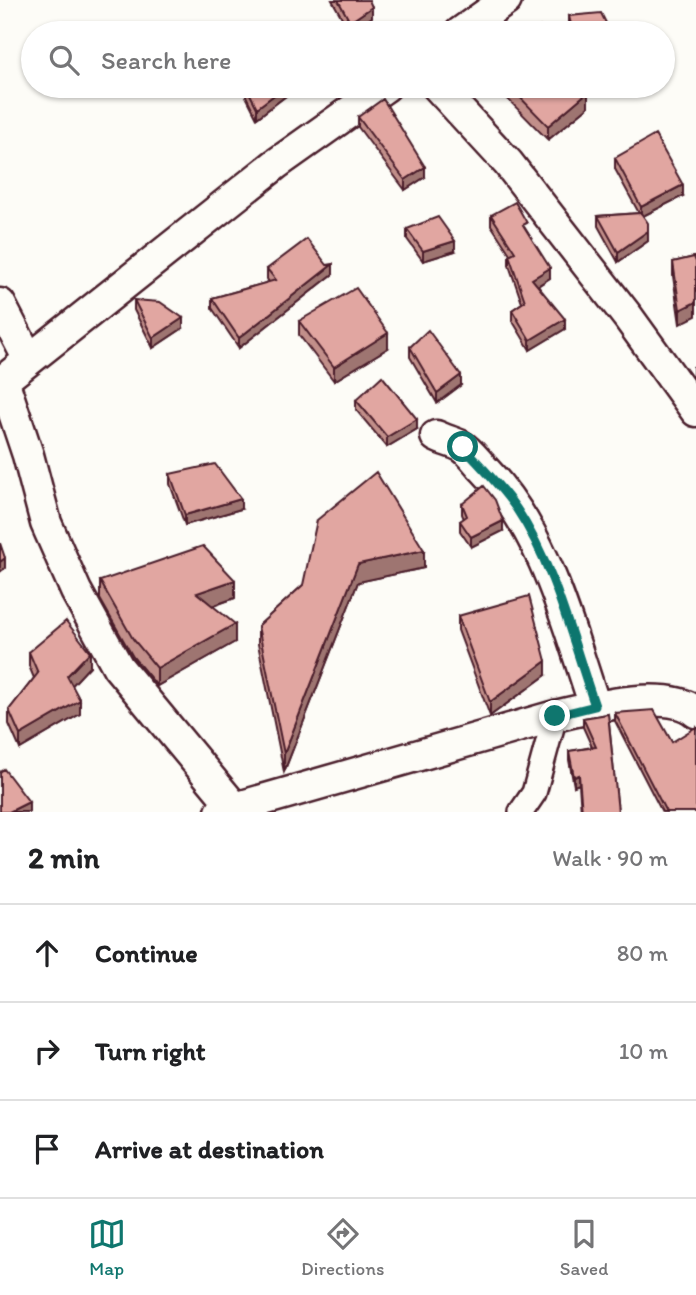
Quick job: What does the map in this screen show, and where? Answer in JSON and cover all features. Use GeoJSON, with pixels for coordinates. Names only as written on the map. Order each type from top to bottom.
{"type":"FeatureCollection","features":[{"type":"Feature","properties":{"kind":"street"},"geometry":{"type":"LineString","coordinates":[[477,21],[506,0]]}},
{"type":"Feature","properties":{"kind":"street"},"geometry":{"type":"LineString","coordinates":[[369,98],[276,164],[1,382],[29,455],[47,523],[76,591],[118,667],[227,810],[609,703],[677,702],[696,712]]}},
{"type":"Feature","properties":{"kind":"street"},"geometry":{"type":"LineString","coordinates":[[448,98],[508,163],[628,317],[696,411]]}},
{"type":"Feature","properties":{"kind":"street"},"geometry":{"type":"LineString","coordinates":[[0,304],[28,358]]}},
{"type":"Feature","properties":{"kind":"street"},"geometry":{"type":"LineString","coordinates":[[436,436],[463,447],[498,483],[517,509],[535,541],[555,591],[595,706]]}},
{"type":"Feature","properties":{"kind":"street"},"geometry":{"type":"LineString","coordinates":[[521,812],[534,793],[555,716]]}},
{"type":"Feature","properties":{"kind":"building"},"geometry":{"type":"Polygon","coordinates":[[[338,0],[369,0],[372,7],[349,21],[338,0]]]}},
{"type":"Feature","properties":{"kind":"building"},"geometry":{"type":"Polygon","coordinates":[[[601,13],[605,21],[570,21],[569,16],[601,13]]]}},
{"type":"Feature","properties":{"kind":"building"},"geometry":{"type":"Polygon","coordinates":[[[252,98],[270,98],[257,108],[252,98]]]}},
{"type":"Feature","properties":{"kind":"building"},"geometry":{"type":"Polygon","coordinates":[[[521,98],[581,98],[548,126],[521,98]]]}},
{"type":"Feature","properties":{"kind":"building"},"geometry":{"type":"Polygon","coordinates":[[[383,99],[425,167],[405,180],[358,117],[383,99]]]}},
{"type":"Feature","properties":{"kind":"building"},"geometry":{"type":"Polygon","coordinates":[[[655,135],[683,185],[641,207],[615,158],[655,135]]]}},
{"type":"Feature","properties":{"kind":"building"},"geometry":{"type":"Polygon","coordinates":[[[515,202],[527,223],[523,225],[550,268],[532,279],[565,319],[530,340],[512,310],[525,301],[509,255],[515,252],[491,215],[515,202]]]}},
{"type":"Feature","properties":{"kind":"building"},"geometry":{"type":"Polygon","coordinates":[[[641,213],[648,223],[648,231],[618,252],[598,216],[641,213]]]}},
{"type":"Feature","properties":{"kind":"building"},"geometry":{"type":"Polygon","coordinates":[[[438,217],[455,241],[423,251],[407,229],[438,217]]]}},
{"type":"Feature","properties":{"kind":"building"},"geometry":{"type":"Polygon","coordinates":[[[307,239],[327,265],[333,264],[239,338],[212,298],[276,280],[267,269],[307,239]]]}},
{"type":"Feature","properties":{"kind":"building"},"geometry":{"type":"Polygon","coordinates":[[[694,257],[696,302],[680,310],[673,262],[694,257]]]}},
{"type":"Feature","properties":{"kind":"building"},"geometry":{"type":"Polygon","coordinates":[[[356,288],[388,333],[334,367],[299,321],[356,288]]]}},
{"type":"Feature","properties":{"kind":"building"},"geometry":{"type":"Polygon","coordinates":[[[134,300],[160,302],[183,318],[153,338],[134,300]]]}},
{"type":"Feature","properties":{"kind":"building"},"geometry":{"type":"Polygon","coordinates":[[[428,330],[461,375],[437,393],[410,347],[428,330]]]}},
{"type":"Feature","properties":{"kind":"building"},"geometry":{"type":"Polygon","coordinates":[[[382,376],[417,419],[387,437],[356,400],[382,376]]]}},
{"type":"Feature","properties":{"kind":"building"},"geometry":{"type":"Polygon","coordinates":[[[215,464],[241,499],[185,515],[170,474],[215,464]]]}},
{"type":"Feature","properties":{"kind":"building"},"geometry":{"type":"Polygon","coordinates":[[[376,472],[424,550],[358,564],[284,754],[258,626],[303,585],[317,520],[376,472]]]}},
{"type":"Feature","properties":{"kind":"building"},"geometry":{"type":"Polygon","coordinates":[[[484,486],[495,500],[503,521],[471,537],[460,521],[467,516],[462,504],[484,486]]]}},
{"type":"Feature","properties":{"kind":"building"},"geometry":{"type":"Polygon","coordinates":[[[0,543],[5,558],[0,562],[0,543]]]}},
{"type":"Feature","properties":{"kind":"building"},"geometry":{"type":"Polygon","coordinates":[[[203,546],[235,580],[197,593],[235,624],[157,668],[133,639],[100,581],[203,546]]]}},
{"type":"Feature","properties":{"kind":"building"},"geometry":{"type":"Polygon","coordinates":[[[529,596],[546,661],[490,702],[458,616],[529,596]]]}},
{"type":"Feature","properties":{"kind":"building"},"geometry":{"type":"Polygon","coordinates":[[[66,621],[90,652],[67,676],[80,700],[20,735],[9,710],[38,673],[29,652],[66,621]]]}},
{"type":"Feature","properties":{"kind":"building"},"geometry":{"type":"Polygon","coordinates":[[[654,710],[672,742],[696,727],[696,812],[666,812],[615,713],[654,710]]]}},
{"type":"Feature","properties":{"kind":"building"},"geometry":{"type":"Polygon","coordinates":[[[608,714],[618,812],[582,812],[579,775],[574,777],[569,751],[596,747],[583,718],[608,714]]]}},
{"type":"Feature","properties":{"kind":"building"},"geometry":{"type":"Polygon","coordinates":[[[4,769],[29,802],[9,812],[0,812],[0,772],[4,769]]]}},
{"type":"Feature","properties":{"kind":"route"},"geometry":{"type":"LineString","coordinates":[[463,447],[498,483],[535,541],[595,706],[555,716]]}}]}
